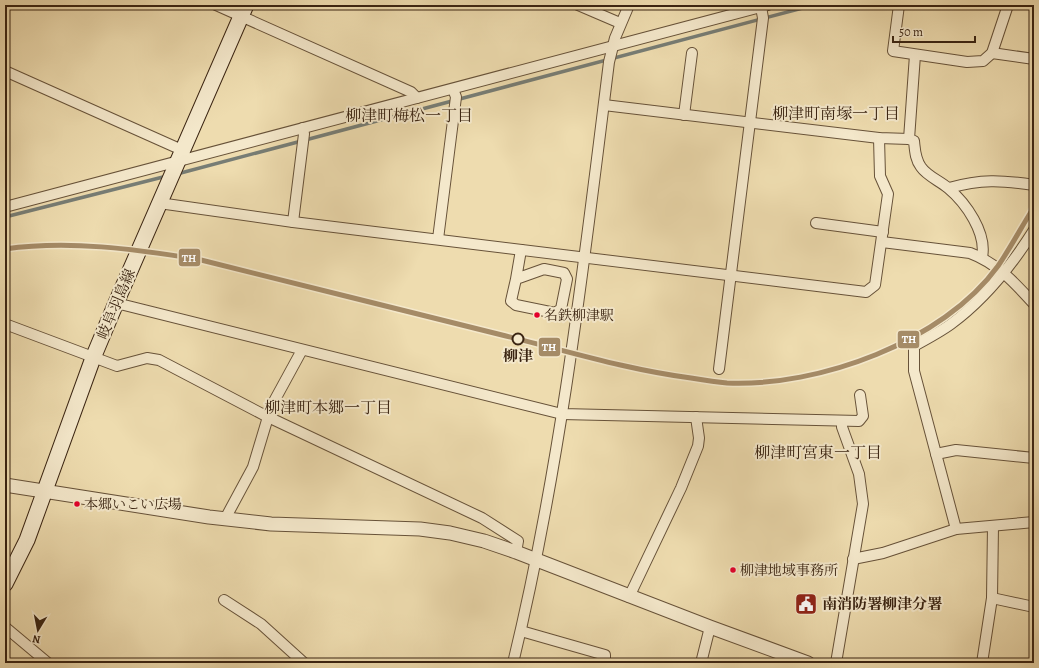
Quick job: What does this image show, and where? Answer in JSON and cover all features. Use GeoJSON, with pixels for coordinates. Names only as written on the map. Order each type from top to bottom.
{"type":"FeatureCollection","features":[{"type":"Feature","properties":{"kind":"main road","name":"岐阜羽島線"},"geometry":{"type":"LineString","coordinates":[[5,584],[27,540],[94,358],[116,303],[243,11]]}},
{"type":"Feature","properties":{"kind":"street"},"geometry":{"type":"LineString","coordinates":[[216,5],[243,11],[411,92],[417,98]]}},
{"type":"Feature","properties":{"kind":"street"},"geometry":{"type":"LineString","coordinates":[[578,5],[620,23]]}},
{"type":"Feature","properties":{"kind":"street"},"geometry":{"type":"LineString","coordinates":[[513,663],[537,561],[562,414],[585,258],[612,48],[620,23],[628,5]]}},
{"type":"Feature","properties":{"kind":"street"},"geometry":{"type":"LineString","coordinates":[[899,5],[893,51],[967,62],[983,61],[992,53],[1008,5]]}},
{"type":"Feature","properties":{"kind":"street"},"geometry":{"type":"LineString","coordinates":[[5,207],[180,155],[303,128],[612,48],[765,6],[719,369]]}},
{"type":"Feature","properties":{"kind":"street"},"geometry":{"type":"LineString","coordinates":[[684,114],[692,53]]}},
{"type":"Feature","properties":{"kind":"street"},"geometry":{"type":"LineString","coordinates":[[992,53],[1034,59]]}},
{"type":"Feature","properties":{"kind":"street"},"geometry":{"type":"LineString","coordinates":[[909,139],[915,55]]}},
{"type":"Feature","properties":{"kind":"street"},"geometry":{"type":"LineString","coordinates":[[5,71],[180,155]]}},
{"type":"Feature","properties":{"kind":"street"},"geometry":{"type":"LineString","coordinates":[[438,239],[456,97],[454,89]]}},
{"type":"Feature","properties":{"kind":"street"},"geometry":{"type":"LineString","coordinates":[[604,105],[879,138],[909,139],[914,141],[916,158],[921,168],[948,188],[966,207],[979,231],[983,250],[982,257]]}},
{"type":"Feature","properties":{"kind":"street"},"geometry":{"type":"LineString","coordinates":[[293,222],[304,134],[303,128]]}},
{"type":"Feature","properties":{"kind":"street"},"geometry":{"type":"LineString","coordinates":[[159,203],[293,222],[731,277],[866,292],[875,286],[888,194],[880,176],[879,138]]}},
{"type":"Feature","properties":{"kind":"street"},"geometry":{"type":"LineString","coordinates":[[948,188],[973,181],[1005,180],[1034,185]]}},
{"type":"Feature","properties":{"kind":"street"},"geometry":{"type":"LineString","coordinates":[[816,223],[970,253],[982,257],[1005,272],[1034,304]]}},
{"type":"Feature","properties":{"kind":"street"},"geometry":{"type":"LineString","coordinates":[[956,528],[914,371],[914,346],[952,324],[1005,272],[1034,230]]}},
{"type":"Feature","properties":{"kind":"street"},"geometry":{"type":"LineString","coordinates":[[516,279],[544,269],[564,273],[566,279],[561,309],[555,313],[516,305],[511,301],[521,250]]}},
{"type":"Feature","properties":{"kind":"street"},"geometry":{"type":"LineString","coordinates":[[116,303],[562,414],[859,421],[863,416],[860,395]]}},
{"type":"Feature","properties":{"kind":"street"},"geometry":{"type":"LineString","coordinates":[[5,324],[117,366],[147,358],[159,360],[267,416],[482,518],[518,541],[516,552]]}},
{"type":"Feature","properties":{"kind":"street"},"geometry":{"type":"LineString","coordinates":[[225,519],[253,467],[267,416],[302,350]]}},
{"type":"Feature","properties":{"kind":"street"},"geometry":{"type":"LineString","coordinates":[[629,597],[681,488],[698,446],[699,438],[696,417]]}},
{"type":"Feature","properties":{"kind":"street"},"geometry":{"type":"LineString","coordinates":[[836,663],[863,504],[859,474],[842,427],[842,421]]}},
{"type":"Feature","properties":{"kind":"street"},"geometry":{"type":"LineString","coordinates":[[936,454],[956,450],[1034,458]]}},
{"type":"Feature","properties":{"kind":"street"},"geometry":{"type":"LineString","coordinates":[[5,485],[225,519],[271,524],[420,529],[464,536],[516,552],[629,597],[808,663]]}},
{"type":"Feature","properties":{"kind":"street"},"geometry":{"type":"LineString","coordinates":[[853,559],[883,553],[956,528],[1034,522]]}},
{"type":"Feature","properties":{"kind":"street"},"geometry":{"type":"LineString","coordinates":[[982,663],[992,598],[993,526]]}},
{"type":"Feature","properties":{"kind":"street"},"geometry":{"type":"LineString","coordinates":[[992,598],[1034,607]]}},
{"type":"Feature","properties":{"kind":"street"},"geometry":{"type":"LineString","coordinates":[[224,600],[261,624],[304,663]]}},
{"type":"Feature","properties":{"kind":"street"},"geometry":{"type":"LineString","coordinates":[[5,627],[48,663]]}},
{"type":"Feature","properties":{"kind":"street"},"geometry":{"type":"LineString","coordinates":[[701,663],[710,627]]}},
{"type":"Feature","properties":{"kind":"street"},"geometry":{"type":"LineString","coordinates":[[521,631],[605,655],[604,663]]}},
{"type":"Feature","properties":{"kind":"waterway"},"geometry":{"type":"LineString","coordinates":[[177,174],[814,5]]}},
{"type":"Feature","properties":{"kind":"waterway"},"geometry":{"type":"LineString","coordinates":[[5,217],[167,176]]}},
{"type":"Feature","properties":{"kind":"transit line","name":"TH"},"geometry":{"type":"LineString","coordinates":[[5,249],[53,245],[101,247],[197,259],[598,360],[667,375],[727,383],[763,382],[800,377],[839,368],[876,354],[912,337],[945,317],[974,293],[998,266],[1034,207]]}},
{"type":"Feature","properties":{"kind":"place","name":"名鉄柳津駅"},"geometry":{"type":"Point","coordinates":[537,315]}},
{"type":"Feature","properties":{"kind":"place","name":"柳津"},"geometry":{"type":"Point","coordinates":[518,339]}},
{"type":"Feature","properties":{"kind":"place","name":"本郷いこい広場"},"geometry":{"type":"Point","coordinates":[77,504]}},
{"type":"Feature","properties":{"kind":"place","name":"柳津地域事務所"},"geometry":{"type":"Point","coordinates":[733,570]}},
{"type":"Feature","properties":{"kind":"place","name":"南消防署柳津分署"},"geometry":{"type":"Point","coordinates":[806,604]}},
{"type":"Feature","properties":{"kind":"district","name":"柳津町南塚一丁目"},"geometry":{"type":"Point","coordinates":[836,113]}},
{"type":"Feature","properties":{"kind":"district","name":"柳津町梅松一丁目"},"geometry":{"type":"Point","coordinates":[409,115]}},
{"type":"Feature","properties":{"kind":"district","name":"柳津町本郷一丁目"},"geometry":{"type":"Point","coordinates":[328,407]}},
{"type":"Feature","properties":{"kind":"district","name":"柳津町宮東一丁目"},"geometry":{"type":"Point","coordinates":[818,452]}}]}
